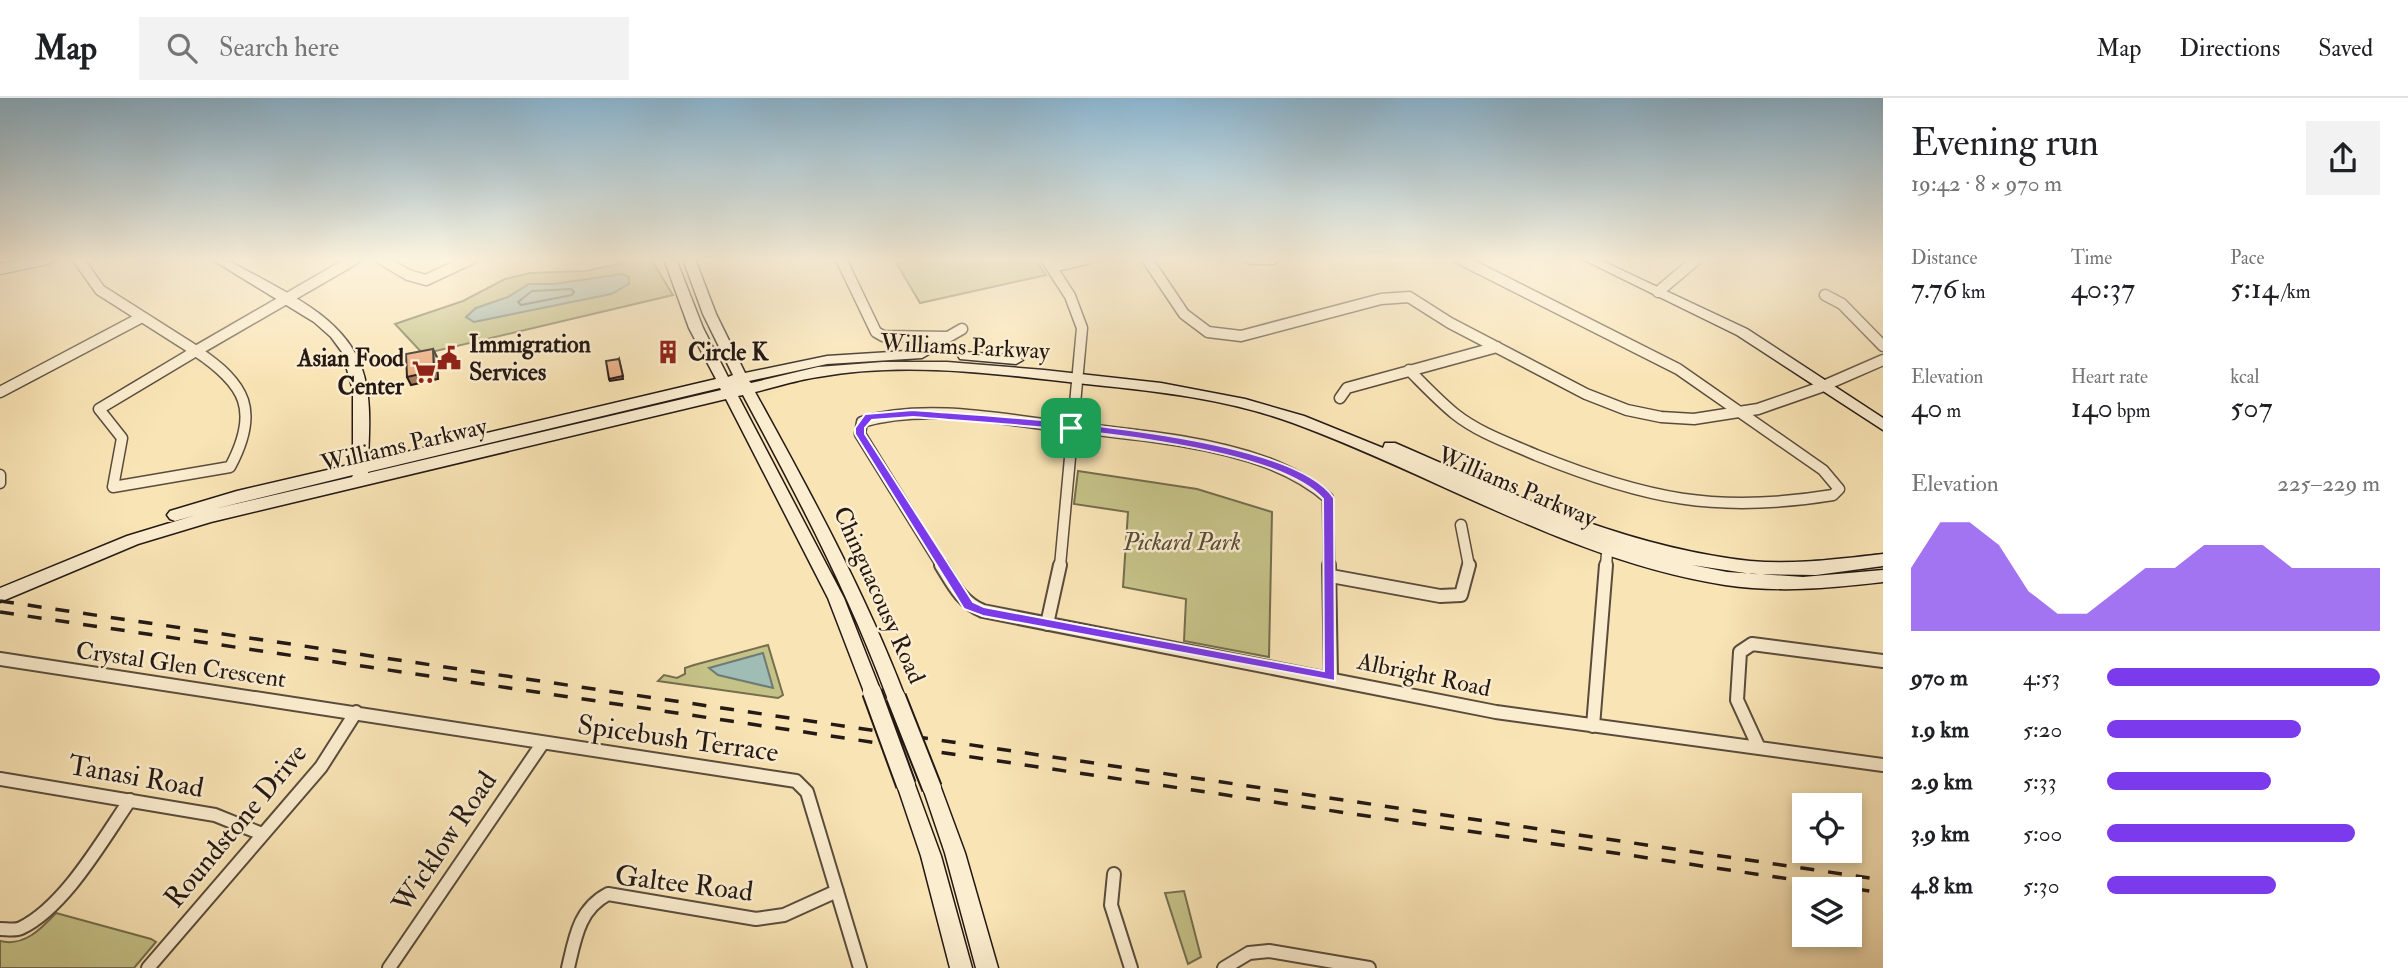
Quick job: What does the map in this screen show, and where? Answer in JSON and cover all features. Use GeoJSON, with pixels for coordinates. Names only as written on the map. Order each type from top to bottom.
{"type":"FeatureCollection","features":[{"type":"Feature","properties":{"kind":"main road"},"geometry":{"type":"LineString","coordinates":[[286,300],[332,328],[349,349],[362,394],[360,474]]}},
{"type":"Feature","properties":{"kind":"main road","name":"Chinguacousy Road"},"geometry":{"type":"LineString","coordinates":[[685,300],[696,328],[737,387],[835,555],[874,637],[955,853],[987,968]]}},
{"type":"Feature","properties":{"kind":"main road","name":"Chinguacousy Road"},"geometry":{"type":"LineString","coordinates":[[705,300],[737,387],[836,598],[906,785],[934,868],[961,968]]}},
{"type":"Feature","properties":{"kind":"main road"},"geometry":{"type":"LineString","coordinates":[[1674,300],[1742,332],[1883,425]]}},
{"type":"Feature","properties":{"kind":"main road","name":"Williams Parkway"},"geometry":{"type":"LineString","coordinates":[[0,596],[90,556],[173,527],[360,474],[737,387],[818,372],[886,365],[963,366],[1079,373],[1215,396],[1272,411],[1608,545],[1696,574],[1757,582],[1830,584],[1883,576]]}},
{"type":"Feature","properties":{"kind":"main road","name":"Williams Parkway"},"geometry":{"type":"LineString","coordinates":[[0,586],[78,550],[237,496],[360,474]]}},
{"type":"Feature","properties":{"kind":"main road","name":"Williams Parkway"},"geometry":{"type":"LineString","coordinates":[[1608,545],[1732,566],[1822,569],[1883,560]]}},
{"type":"Feature","properties":{"kind":"street"},"geometry":{"type":"LineString","coordinates":[[116,300],[195,352],[229,375],[243,392],[246,418],[230,467],[113,487],[121,432],[102,417],[99,409],[195,352],[284,300]]}},
{"type":"Feature","properties":{"kind":"street"},"geometry":{"type":"LineString","coordinates":[[860,300],[876,332],[883,336],[948,337],[962,329]]}},
{"type":"Feature","properties":{"kind":"street"},"geometry":{"type":"LineString","coordinates":[[1047,624],[1060,560],[1071,428],[1079,373],[1082,328],[1080,315],[1071,300]]}},
{"type":"Feature","properties":{"kind":"street"},"geometry":{"type":"LineString","coordinates":[[1175,300],[1191,323],[1205,333],[1223,338],[1241,337],[1386,300]]}},
{"type":"Feature","properties":{"kind":"street"},"geometry":{"type":"LineString","coordinates":[[1414,300],[1591,397],[1627,410],[1687,420],[1712,420],[1744,415],[1825,387],[1883,360]]}},
{"type":"Feature","properties":{"kind":"street"},"geometry":{"type":"LineString","coordinates":[[1409,370],[1455,414],[1476,428],[1570,467],[1635,489],[1690,501],[1745,505],[1788,503],[1833,495],[1839,489],[1833,478],[1678,369],[1540,300]]}},
{"type":"Feature","properties":{"kind":"street"},"geometry":{"type":"LineString","coordinates":[[1834,300],[1842,304],[1883,346]]}},
{"type":"Feature","properties":{"kind":"street"},"geometry":{"type":"LineString","coordinates":[[0,392],[142,317]]}},
{"type":"Feature","properties":{"kind":"street"},"geometry":{"type":"LineString","coordinates":[[1340,398],[1347,388],[1497,347]]}},
{"type":"Feature","properties":{"kind":"street","name":"Albright Road"},"geometry":{"type":"LineString","coordinates":[[1071,428],[945,414],[904,413],[869,416],[860,428],[860,434],[969,605],[983,611],[1331,677],[1496,712],[1883,765]]}},
{"type":"Feature","properties":{"kind":"street"},"geometry":{"type":"LineString","coordinates":[[1071,428],[1196,443],[1236,453],[1312,484],[1328,498],[1331,677]]}},
{"type":"Feature","properties":{"kind":"street"},"geometry":{"type":"LineString","coordinates":[[0,475],[0,484]]}},
{"type":"Feature","properties":{"kind":"street"},"geometry":{"type":"LineString","coordinates":[[1331,576],[1440,596],[1461,595],[1469,577],[1471,557],[1461,525]]}},
{"type":"Feature","properties":{"kind":"street"},"geometry":{"type":"LineString","coordinates":[[1593,726],[1608,545]]}},
{"type":"Feature","properties":{"kind":"street"},"geometry":{"type":"LineString","coordinates":[[1759,748],[1737,700],[1740,652],[1744,648],[1761,645],[1883,661]]}},
{"type":"Feature","properties":{"kind":"street","name":"Crystal Glen Crescent"},"geometry":{"type":"LineString","coordinates":[[0,659],[356,712]]}},
{"type":"Feature","properties":{"kind":"street","name":"Spicebush Terrace"},"geometry":{"type":"LineString","coordinates":[[356,712],[542,744],[796,781],[807,792],[860,968]]}},
{"type":"Feature","properties":{"kind":"street","name":"Roundstone Drive"},"geometry":{"type":"LineString","coordinates":[[148,968],[321,767],[356,712]]}},
{"type":"Feature","properties":{"kind":"street","name":"Wicklow Road"},"geometry":{"type":"LineString","coordinates":[[389,968],[542,744]]}},
{"type":"Feature","properties":{"kind":"street","name":"Tanasi Road"},"geometry":{"type":"LineString","coordinates":[[0,779],[215,815],[262,834]]}},
{"type":"Feature","properties":{"kind":"street"},"geometry":{"type":"LineString","coordinates":[[0,929],[19,930],[38,916],[76,877],[130,800]]}},
{"type":"Feature","properties":{"kind":"street"},"geometry":{"type":"LineString","coordinates":[[1114,874],[1111,905],[1131,968]]}},
{"type":"Feature","properties":{"kind":"street","name":"Galtee Road"},"geometry":{"type":"LineString","coordinates":[[568,968],[581,918],[593,900],[608,894],[756,919],[784,915],[836,891]]}},
{"type":"Feature","properties":{"kind":"street"},"geometry":{"type":"LineString","coordinates":[[1224,968],[1250,953],[1269,951],[1369,968]]}},
{"type":"Feature","properties":{"kind":"green space"},"geometry":{"type":"Polygon","coordinates":[[[654,300],[423,354],[395,324],[463,301],[654,300]]]}},
{"type":"Feature","properties":{"kind":"green space","name":"Pickard Park"},"geometry":{"type":"Polygon","coordinates":[[[1078,471],[1197,489],[1272,512],[1269,657],[1184,641],[1186,599],[1123,587],[1128,512],[1074,504],[1078,471]]]}},
{"type":"Feature","properties":{"kind":"green space"},"geometry":{"type":"Polygon","coordinates":[[[768,645],[783,695],[778,698],[658,681],[664,675],[677,678],[685,674],[685,668],[694,665],[768,645]]]}},
{"type":"Feature","properties":{"kind":"green space"},"geometry":{"type":"Polygon","coordinates":[[[1184,891],[1201,957],[1188,964],[1165,893],[1184,891]]]}},
{"type":"Feature","properties":{"kind":"green space"},"geometry":{"type":"Polygon","coordinates":[[[56,913],[156,942],[134,968],[0,968],[0,941],[24,939],[56,913]]]}},
{"type":"Feature","properties":{"kind":"water"},"geometry":{"type":"Polygon","coordinates":[[[500,300],[584,300],[474,322],[466,317],[476,308],[500,300]]]}},
{"type":"Feature","properties":{"kind":"water"},"geometry":{"type":"Polygon","coordinates":[[[763,653],[773,688],[718,675],[709,668],[763,653]]]}},
{"type":"Feature","properties":{"kind":"building","name":"Circle K"},"geometry":{"type":"Polygon","coordinates":[[[669,343],[674,354],[665,356],[660,345],[669,343]]]}},
{"type":"Feature","properties":{"kind":"building"},"geometry":{"type":"Polygon","coordinates":[[[433,349],[434,371],[407,377],[406,354],[433,349]]]}},
{"type":"Feature","properties":{"kind":"building","name":"Circle K"},"geometry":{"type":"Polygon","coordinates":[[[619,359],[623,376],[609,379],[606,361],[619,359]]]}},
{"type":"Feature","properties":{"kind":"railway"},"geometry":{"type":"LineString","coordinates":[[0,601],[1883,880]]}},
{"type":"Feature","properties":{"kind":"railway"},"geometry":{"type":"LineString","coordinates":[[0,612],[1883,893]]}},
{"type":"Feature","properties":{"kind":"place","name":"Circle K"},"geometry":{"type":"Point","coordinates":[668,352]}},
{"type":"Feature","properties":{"kind":"place","name":"Immigration Services"},"geometry":{"type":"Point","coordinates":[449,358]}},
{"type":"Feature","properties":{"kind":"place","name":"Asian Food Center"},"geometry":{"type":"Point","coordinates":[424,372]}},
{"type":"Feature","properties":{"kind":"route"},"geometry":{"type":"LineString","coordinates":[[913,413],[1071,428],[1196,443],[1236,453],[1298,476],[1321,490],[1328,498],[1331,677],[983,611],[969,605],[961,597],[860,434],[862,422],[869,416],[913,413]]}}]}
